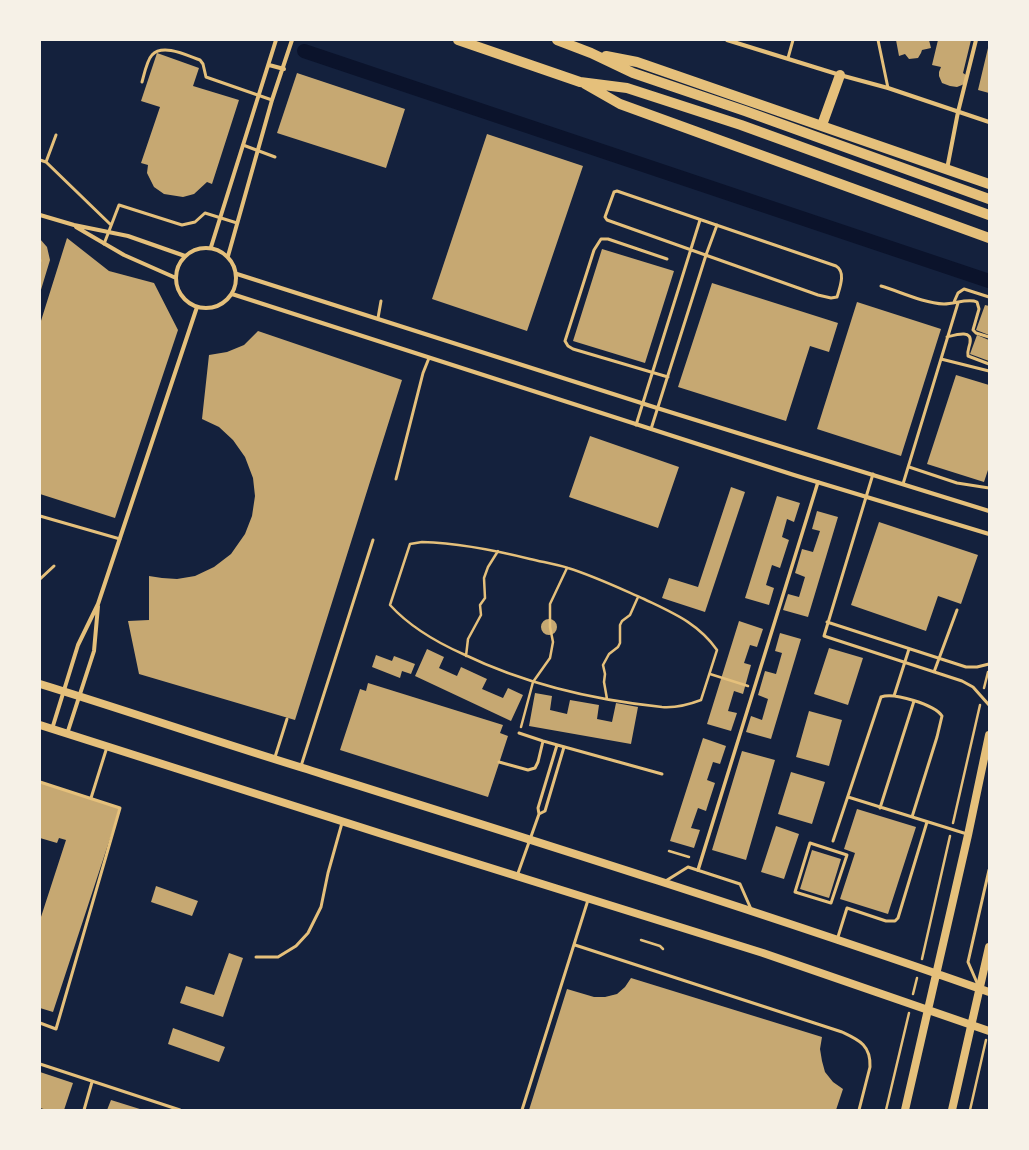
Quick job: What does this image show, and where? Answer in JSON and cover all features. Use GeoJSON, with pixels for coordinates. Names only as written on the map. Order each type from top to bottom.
{"type":"FeatureCollection","features":[{"type":"Feature","properties":{"kind":"highway"},"geometry":{"type":"LineString","coordinates":[[458,40],[580,82],[620,104],[989,238]]}},
{"type":"Feature","properties":{"kind":"highway"},"geometry":{"type":"LineString","coordinates":[[557,40],[591,53],[633,73],[745,111],[989,199]]}},
{"type":"Feature","properties":{"kind":"highway"},"geometry":{"type":"LineString","coordinates":[[591,53],[637,62],[989,184]]}},
{"type":"Feature","properties":{"kind":"highway"},"geometry":{"type":"LineString","coordinates":[[822,125],[840,75]]}},
{"type":"Feature","properties":{"kind":"highway"},"geometry":{"type":"LineString","coordinates":[[580,82],[627,88],[741,125],[989,215]]}},
{"type":"Feature","properties":{"kind":"main road"},"geometry":{"type":"LineString","coordinates":[[40,684],[530,839],[662,883],[752,910],[989,992]]}},
{"type":"Feature","properties":{"kind":"main road"},"geometry":{"type":"LineString","coordinates":[[40,725],[342,822],[763,953],[989,1031]]}},
{"type":"Feature","properties":{"kind":"main road"},"geometry":{"type":"LineString","coordinates":[[905,1110],[968,835],[989,735]]}},
{"type":"Feature","properties":{"kind":"main road"},"geometry":{"type":"LineString","coordinates":[[952,1110],[989,947]]}},
{"type":"Feature","properties":{"kind":"street"},"geometry":{"type":"LineString","coordinates":[[211,247],[276,40]]}},
{"type":"Feature","properties":{"kind":"street"},"geometry":{"type":"LineString","coordinates":[[228,256],[272,100],[284,69],[292,40]]}},
{"type":"Feature","properties":{"kind":"street"},"geometry":{"type":"LineString","coordinates":[[727,40],[840,75],[888,88],[989,122]]}},
{"type":"Feature","properties":{"kind":"street"},"geometry":{"type":"LineString","coordinates":[[947,169],[958,112],[976,40]]}},
{"type":"Feature","properties":{"kind":"street"},"geometry":{"type":"LineString","coordinates":[[269,65],[284,69]]}},
{"type":"Feature","properties":{"kind":"street"},"geometry":{"type":"LineString","coordinates":[[40,215],[74,225],[128,236],[185,256]]}},
{"type":"Feature","properties":{"kind":"street"},"geometry":{"type":"LineString","coordinates":[[74,225],[124,255],[176,278]]}},
{"type":"Feature","properties":{"kind":"street"},"geometry":{"type":"LineString","coordinates":[[211,247],[220,250],[228,256],[234,264],[237,274],[237,281],[232,294],[226,302],[217,307],[197,307],[189,303],[182,296],[178,288],[176,278],[180,262],[185,256],[197,249],[211,247]]}},
{"type":"Feature","properties":{"kind":"street"},"geometry":{"type":"LineString","coordinates":[[237,274],[657,408],[989,511]]}},
{"type":"Feature","properties":{"kind":"street"},"geometry":{"type":"LineString","coordinates":[[232,294],[651,430],[989,534]]}},
{"type":"Feature","properties":{"kind":"street"},"geometry":{"type":"LineString","coordinates":[[51,729],[78,645],[98,604],[197,307]]}},
{"type":"Feature","properties":{"kind":"street"},"geometry":{"type":"LineString","coordinates":[[698,870],[818,482]]}},
{"type":"Feature","properties":{"kind":"street"},"geometry":{"type":"LineString","coordinates":[[67,734],[94,651],[98,604]]}},
{"type":"Feature","properties":{"kind":"lane"},"geometry":{"type":"LineString","coordinates":[[788,58],[793,40]]}},
{"type":"Feature","properties":{"kind":"lane"},"geometry":{"type":"LineString","coordinates":[[878,40],[888,88]]}},
{"type":"Feature","properties":{"kind":"lane"},"geometry":{"type":"LineString","coordinates":[[142,82],[151,56],[157,51],[170,50],[200,60],[203,64],[206,77],[272,100]]}},
{"type":"Feature","properties":{"kind":"lane"},"geometry":{"type":"LineString","coordinates":[[46,162],[56,135]]}},
{"type":"Feature","properties":{"kind":"lane"},"geometry":{"type":"LineString","coordinates":[[244,145],[275,157]]}},
{"type":"Feature","properties":{"kind":"lane"},"geometry":{"type":"LineString","coordinates":[[40,160],[46,162],[111,225]]}},
{"type":"Feature","properties":{"kind":"lane"},"geometry":{"type":"LineString","coordinates":[[617,191],[700,220],[840,268],[842,272],[840,289],[837,297],[831,298],[818,295],[614,223],[607,220],[605,217],[614,192],[617,191]]}},
{"type":"Feature","properties":{"kind":"lane"},"geometry":{"type":"LineString","coordinates":[[104,244],[119,205],[182,226],[195,222],[205,213],[237,223]]}},
{"type":"Feature","properties":{"kind":"lane"},"geometry":{"type":"LineString","coordinates":[[636,425],[700,220]]}},
{"type":"Feature","properties":{"kind":"lane"},"geometry":{"type":"LineString","coordinates":[[651,430],[706,255],[717,225]]}},
{"type":"Feature","properties":{"kind":"lane"},"geometry":{"type":"LineString","coordinates":[[667,259],[601,238],[594,250],[565,341],[568,346],[573,349],[668,377]]}},
{"type":"Feature","properties":{"kind":"lane"},"geometry":{"type":"LineString","coordinates":[[881,286],[927,301],[945,304],[970,300],[977,302],[980,308],[973,330],[976,333],[989,337]]}},
{"type":"Feature","properties":{"kind":"lane"},"geometry":{"type":"LineString","coordinates":[[903,484],[948,337],[958,293],[964,289],[989,297]]}},
{"type":"Feature","properties":{"kind":"lane"},"geometry":{"type":"LineString","coordinates":[[378,318],[381,301]]}},
{"type":"Feature","properties":{"kind":"lane"},"geometry":{"type":"LineString","coordinates":[[948,337],[959,334],[968,335],[971,342],[967,352],[968,356],[989,364]]}},
{"type":"Feature","properties":{"kind":"lane"},"geometry":{"type":"LineString","coordinates":[[396,479],[428,358]]}},
{"type":"Feature","properties":{"kind":"lane"},"geometry":{"type":"LineString","coordinates":[[941,359],[989,371]]}},
{"type":"Feature","properties":{"kind":"lane"},"geometry":{"type":"LineString","coordinates":[[909,467],[957,483],[989,488]]}},
{"type":"Feature","properties":{"kind":"lane"},"geometry":{"type":"LineString","coordinates":[[873,474],[824,636],[962,681],[973,687],[989,705]]}},
{"type":"Feature","properties":{"kind":"lane"},"geometry":{"type":"LineString","coordinates":[[40,516],[120,539]]}},
{"type":"Feature","properties":{"kind":"lane"},"geometry":{"type":"LineString","coordinates":[[300,767],[373,540]]}},
{"type":"Feature","properties":{"kind":"lane"},"geometry":{"type":"LineString","coordinates":[[40,579],[54,566]]}},
{"type":"Feature","properties":{"kind":"lane"},"geometry":{"type":"LineString","coordinates":[[934,672],[957,610]]}},
{"type":"Feature","properties":{"kind":"lane"},"geometry":{"type":"LineString","coordinates":[[827,622],[966,667],[989,665]]}},
{"type":"Feature","properties":{"kind":"lane"},"geometry":{"type":"LineString","coordinates":[[894,696],[909,649]]}},
{"type":"Feature","properties":{"kind":"lane"},"geometry":{"type":"LineString","coordinates":[[833,841],[881,697],[894,696],[914,701],[939,711],[942,716],[938,737],[912,817]]}},
{"type":"Feature","properties":{"kind":"lane"},"geometry":{"type":"LineString","coordinates":[[880,808],[914,701]]}},
{"type":"Feature","properties":{"kind":"lane"},"geometry":{"type":"LineString","coordinates":[[274,759],[287,719]]}},
{"type":"Feature","properties":{"kind":"lane"},"geometry":{"type":"LineString","coordinates":[[519,733],[543,742],[662,774]]}},
{"type":"Feature","properties":{"kind":"lane"},"geometry":{"type":"LineString","coordinates":[[499,762],[528,770],[534,768],[538,762],[543,742]]}},
{"type":"Feature","properties":{"kind":"lane"},"geometry":{"type":"LineString","coordinates":[[518,876],[539,814],[538,808],[557,745]]}},
{"type":"Feature","properties":{"kind":"lane"},"geometry":{"type":"LineString","coordinates":[[91,798],[107,747]]}},
{"type":"Feature","properties":{"kind":"lane"},"geometry":{"type":"LineString","coordinates":[[539,814],[545,811],[564,747]]}},
{"type":"Feature","properties":{"kind":"lane"},"geometry":{"type":"LineString","coordinates":[[984,760],[989,749]]}},
{"type":"Feature","properties":{"kind":"lane"},"geometry":{"type":"LineString","coordinates":[[40,782],[120,808],[56,1028],[40,1023]]}},
{"type":"Feature","properties":{"kind":"lane"},"geometry":{"type":"LineString","coordinates":[[848,797],[968,835]]}},
{"type":"Feature","properties":{"kind":"lane"},"geometry":{"type":"LineString","coordinates":[[256,957],[278,957],[296,946],[308,933],[321,907],[328,873],[342,822]]}},
{"type":"Feature","properties":{"kind":"lane"},"geometry":{"type":"LineString","coordinates":[[837,940],[847,908],[886,921],[895,921],[898,918],[927,822]]}},
{"type":"Feature","properties":{"kind":"lane"},"geometry":{"type":"LineString","coordinates":[[810,843],[847,855],[831,903],[794,892],[810,843]]}},
{"type":"Feature","properties":{"kind":"lane"},"geometry":{"type":"LineString","coordinates":[[662,883],[688,867],[740,884],[752,910]]}},
{"type":"Feature","properties":{"kind":"lane"},"geometry":{"type":"LineString","coordinates":[[980,988],[968,962],[989,870]]}},
{"type":"Feature","properties":{"kind":"lane"},"geometry":{"type":"LineString","coordinates":[[522,1110],[589,899]]}},
{"type":"Feature","properties":{"kind":"lane"},"geometry":{"type":"LineString","coordinates":[[575,945],[842,1032],[855,1038],[864,1045],[868,1051],[870,1060],[870,1067],[859,1110]]}},
{"type":"Feature","properties":{"kind":"lane"},"geometry":{"type":"LineString","coordinates":[[40,1064],[180,1110]]}},
{"type":"Feature","properties":{"kind":"lane"},"geometry":{"type":"LineString","coordinates":[[84,1110],[92,1082]]}},
{"type":"Feature","properties":{"kind":"path"},"geometry":{"type":"LineString","coordinates":[[439,542],[498,551],[567,568],[638,596],[679,616],[697,628],[709,639],[717,650],[701,700],[675,708],[662,707],[607,699],[533,682],[496,669],[466,656],[425,635],[390,605],[410,544],[439,542]]}},
{"type":"Feature","properties":{"kind":"path"},"geometry":{"type":"LineString","coordinates":[[466,656],[468,639],[480,615],[480,604],[485,598],[484,578],[488,567],[498,551]]}},
{"type":"Feature","properties":{"kind":"path"},"geometry":{"type":"LineString","coordinates":[[519,733],[533,682],[550,658],[553,642],[550,627],[550,604],[567,568]]}},
{"type":"Feature","properties":{"kind":"path"},"geometry":{"type":"LineString","coordinates":[[607,699],[603,665],[609,654],[620,644],[620,625],[622,621],[630,615],[638,596]]}},
{"type":"Feature","properties":{"kind":"path"},"geometry":{"type":"LineString","coordinates":[[886,1110],[989,665]]}},
{"type":"Feature","properties":{"kind":"path"},"geometry":{"type":"LineString","coordinates":[[710,674],[754,688]]}},
{"type":"Feature","properties":{"kind":"path"},"geometry":{"type":"LineString","coordinates":[[671,851],[689,857]]}},
{"type":"Feature","properties":{"kind":"path"},"geometry":{"type":"LineString","coordinates":[[641,940],[660,946],[663,949]]}},
{"type":"Feature","properties":{"kind":"path"},"geometry":{"type":"LineString","coordinates":[[970,1110],[989,1031]]}},
{"type":"Feature","properties":{"kind":"building"},"geometry":{"type":"Polygon","coordinates":[[[896,40],[929,40],[931,48],[922,50],[918,58],[909,59],[905,54],[899,56],[896,40]]]}},
{"type":"Feature","properties":{"kind":"building"},"geometry":{"type":"Polygon","coordinates":[[[938,40],[971,40],[963,73],[966,75],[966,83],[957,87],[942,83],[939,76],[941,67],[932,65],[938,40]]]}},
{"type":"Feature","properties":{"kind":"building"},"geometry":{"type":"Polygon","coordinates":[[[989,48],[989,93],[978,90],[989,48]]]}},
{"type":"Feature","properties":{"kind":"building"},"geometry":{"type":"Polygon","coordinates":[[[157,53],[199,68],[193,86],[239,100],[212,184],[207,182],[194,194],[183,197],[164,194],[154,187],[147,173],[148,165],[141,163],[160,107],[141,101],[157,53]]]}},
{"type":"Feature","properties":{"kind":"building"},"geometry":{"type":"Polygon","coordinates":[[[297,73],[405,109],[386,168],[277,133],[297,73]]]}},
{"type":"Feature","properties":{"kind":"building"},"geometry":{"type":"Polygon","coordinates":[[[487,134],[583,166],[527,331],[432,299],[487,134]]]}},
{"type":"Feature","properties":{"kind":"building"},"geometry":{"type":"Polygon","coordinates":[[[67,238],[109,271],[154,283],[178,330],[115,518],[40,494],[40,324],[67,238]]]}},
{"type":"Feature","properties":{"kind":"building"},"geometry":{"type":"Polygon","coordinates":[[[40,239],[47,247],[50,260],[40,293],[40,239]]]}},
{"type":"Feature","properties":{"kind":"building"},"geometry":{"type":"Polygon","coordinates":[[[602,249],[674,271],[645,363],[573,341],[602,249]]]}},
{"type":"Feature","properties":{"kind":"building"},"geometry":{"type":"Polygon","coordinates":[[[712,283],[838,323],[829,352],[810,346],[786,421],[678,387],[712,283]]]}},
{"type":"Feature","properties":{"kind":"building"},"geometry":{"type":"Polygon","coordinates":[[[857,302],[941,329],[901,456],[817,429],[857,302]]]}},
{"type":"Feature","properties":{"kind":"building"},"geometry":{"type":"Polygon","coordinates":[[[985,305],[989,306],[989,335],[976,330],[985,305]]]}},
{"type":"Feature","properties":{"kind":"building"},"geometry":{"type":"Polygon","coordinates":[[[258,331],[402,380],[295,720],[139,674],[128,621],[149,620],[149,576],[177,579],[195,576],[214,567],[231,554],[245,534],[252,516],[255,496],[253,478],[245,457],[233,440],[219,427],[202,419],[209,355],[227,352],[244,345],[258,331]]]}},
{"type":"Feature","properties":{"kind":"building"},"geometry":{"type":"Polygon","coordinates":[[[977,335],[989,340],[989,361],[970,354],[977,335]]]}},
{"type":"Feature","properties":{"kind":"building"},"geometry":{"type":"Polygon","coordinates":[[[956,375],[989,385],[989,467],[984,482],[927,464],[956,375]]]}},
{"type":"Feature","properties":{"kind":"building"},"geometry":{"type":"Polygon","coordinates":[[[590,436],[679,467],[658,528],[569,497],[590,436]]]}},
{"type":"Feature","properties":{"kind":"building"},"geometry":{"type":"Polygon","coordinates":[[[731,487],[745,492],[705,612],[662,598],[669,578],[698,587],[731,487]]]}},
{"type":"Feature","properties":{"kind":"building"},"geometry":{"type":"Polygon","coordinates":[[[777,496],[800,503],[794,522],[787,519],[782,537],[789,540],[780,568],[772,565],[766,585],[774,588],[769,605],[745,598],[777,496]]]}},
{"type":"Feature","properties":{"kind":"building"},"geometry":{"type":"Polygon","coordinates":[[[817,511],[838,517],[808,617],[783,610],[788,594],[799,597],[805,577],[795,573],[802,549],[813,552],[820,531],[812,529],[817,511]]]}},
{"type":"Feature","properties":{"kind":"building"},"geometry":{"type":"Polygon","coordinates":[[[879,522],[978,555],[961,604],[938,596],[926,631],[851,605],[879,522]]]}},
{"type":"Feature","properties":{"kind":"building"},"geometry":{"type":"Polygon","coordinates":[[[549,619],[556,624],[557,627],[552,634],[549,635],[542,630],[541,627],[546,620],[549,619]]]}},
{"type":"Feature","properties":{"kind":"building"},"geometry":{"type":"Polygon","coordinates":[[[739,621],[763,629],[757,647],[750,645],[744,663],[751,665],[743,694],[734,691],[728,711],[737,713],[731,731],[707,724],[739,621]]]}},
{"type":"Feature","properties":{"kind":"building"},"geometry":{"type":"Polygon","coordinates":[[[780,633],[801,639],[771,739],[746,732],[751,716],[762,720],[768,699],[758,695],[765,671],[776,674],[782,653],[775,651],[780,633]]]}},
{"type":"Feature","properties":{"kind":"building"},"geometry":{"type":"Polygon","coordinates":[[[829,648],[863,658],[848,705],[814,694],[829,648]]]}},
{"type":"Feature","properties":{"kind":"building"},"geometry":{"type":"Polygon","coordinates":[[[427,649],[444,657],[439,668],[457,676],[461,667],[487,679],[482,689],[503,698],[508,688],[523,695],[511,721],[415,676],[427,649]]]}},
{"type":"Feature","properties":{"kind":"building"},"geometry":{"type":"Polygon","coordinates":[[[376,655],[392,661],[394,656],[415,664],[411,674],[402,671],[400,678],[372,667],[376,655]]]}},
{"type":"Feature","properties":{"kind":"building"},"geometry":{"type":"Polygon","coordinates":[[[368,683],[503,725],[500,733],[508,736],[488,797],[340,750],[360,689],[366,691],[368,683]]]}},
{"type":"Feature","properties":{"kind":"building"},"geometry":{"type":"Polygon","coordinates":[[[535,693],[552,696],[550,710],[567,714],[570,700],[599,705],[597,719],[612,722],[616,703],[638,707],[631,744],[529,726],[535,693]]]}},
{"type":"Feature","properties":{"kind":"building"},"geometry":{"type":"Polygon","coordinates":[[[809,711],[842,720],[829,766],[796,757],[809,711]]]}},
{"type":"Feature","properties":{"kind":"building"},"geometry":{"type":"Polygon","coordinates":[[[703,738],[726,746],[720,764],[713,762],[707,780],[715,783],[706,811],[698,808],[691,828],[700,830],[694,848],[670,841],[703,738]]]}},
{"type":"Feature","properties":{"kind":"building"},"geometry":{"type":"Polygon","coordinates":[[[742,751],[775,760],[746,860],[712,850],[742,751]]]}},
{"type":"Feature","properties":{"kind":"building"},"geometry":{"type":"Polygon","coordinates":[[[791,772],[825,782],[812,824],[778,814],[791,772]]]}},
{"type":"Feature","properties":{"kind":"building"},"geometry":{"type":"Polygon","coordinates":[[[40,782],[120,808],[53,1012],[40,1008],[40,920],[66,840],[59,838],[57,843],[40,838],[40,782]]]}},
{"type":"Feature","properties":{"kind":"building"},"geometry":{"type":"Polygon","coordinates":[[[857,809],[916,827],[888,914],[840,899],[855,853],[844,849],[857,809]]]}},
{"type":"Feature","properties":{"kind":"building"},"geometry":{"type":"Polygon","coordinates":[[[776,826],[799,834],[784,879],[761,872],[776,826]]]}},
{"type":"Feature","properties":{"kind":"building"},"geometry":{"type":"Polygon","coordinates":[[[812,850],[841,859],[829,898],[800,889],[812,850]]]}},
{"type":"Feature","properties":{"kind":"building"},"geometry":{"type":"Polygon","coordinates":[[[156,886],[198,901],[192,916],[151,902],[156,886]]]}},
{"type":"Feature","properties":{"kind":"building"},"geometry":{"type":"Polygon","coordinates":[[[229,953],[243,958],[223,1017],[180,1003],[186,986],[214,995],[229,953]]]}},
{"type":"Feature","properties":{"kind":"building"},"geometry":{"type":"Polygon","coordinates":[[[631,978],[822,1037],[820,1049],[825,1072],[833,1082],[843,1089],[836,1110],[529,1110],[567,989],[594,997],[605,997],[617,994],[625,987],[631,978]]]}},
{"type":"Feature","properties":{"kind":"building"},"geometry":{"type":"Polygon","coordinates":[[[173,1028],[225,1047],[219,1062],[168,1044],[173,1028]]]}},
{"type":"Feature","properties":{"kind":"building"},"geometry":{"type":"Polygon","coordinates":[[[40,1072],[73,1083],[64,1110],[47,1110],[40,1108],[40,1072]]]}},
{"type":"Feature","properties":{"kind":"building"},"geometry":{"type":"Polygon","coordinates":[[[111,1100],[143,1110],[107,1110],[111,1100]]]}},
{"type":"Feature","properties":{"kind":"waterway"},"geometry":{"type":"LineString","coordinates":[[304,51],[989,281]]}}]}
